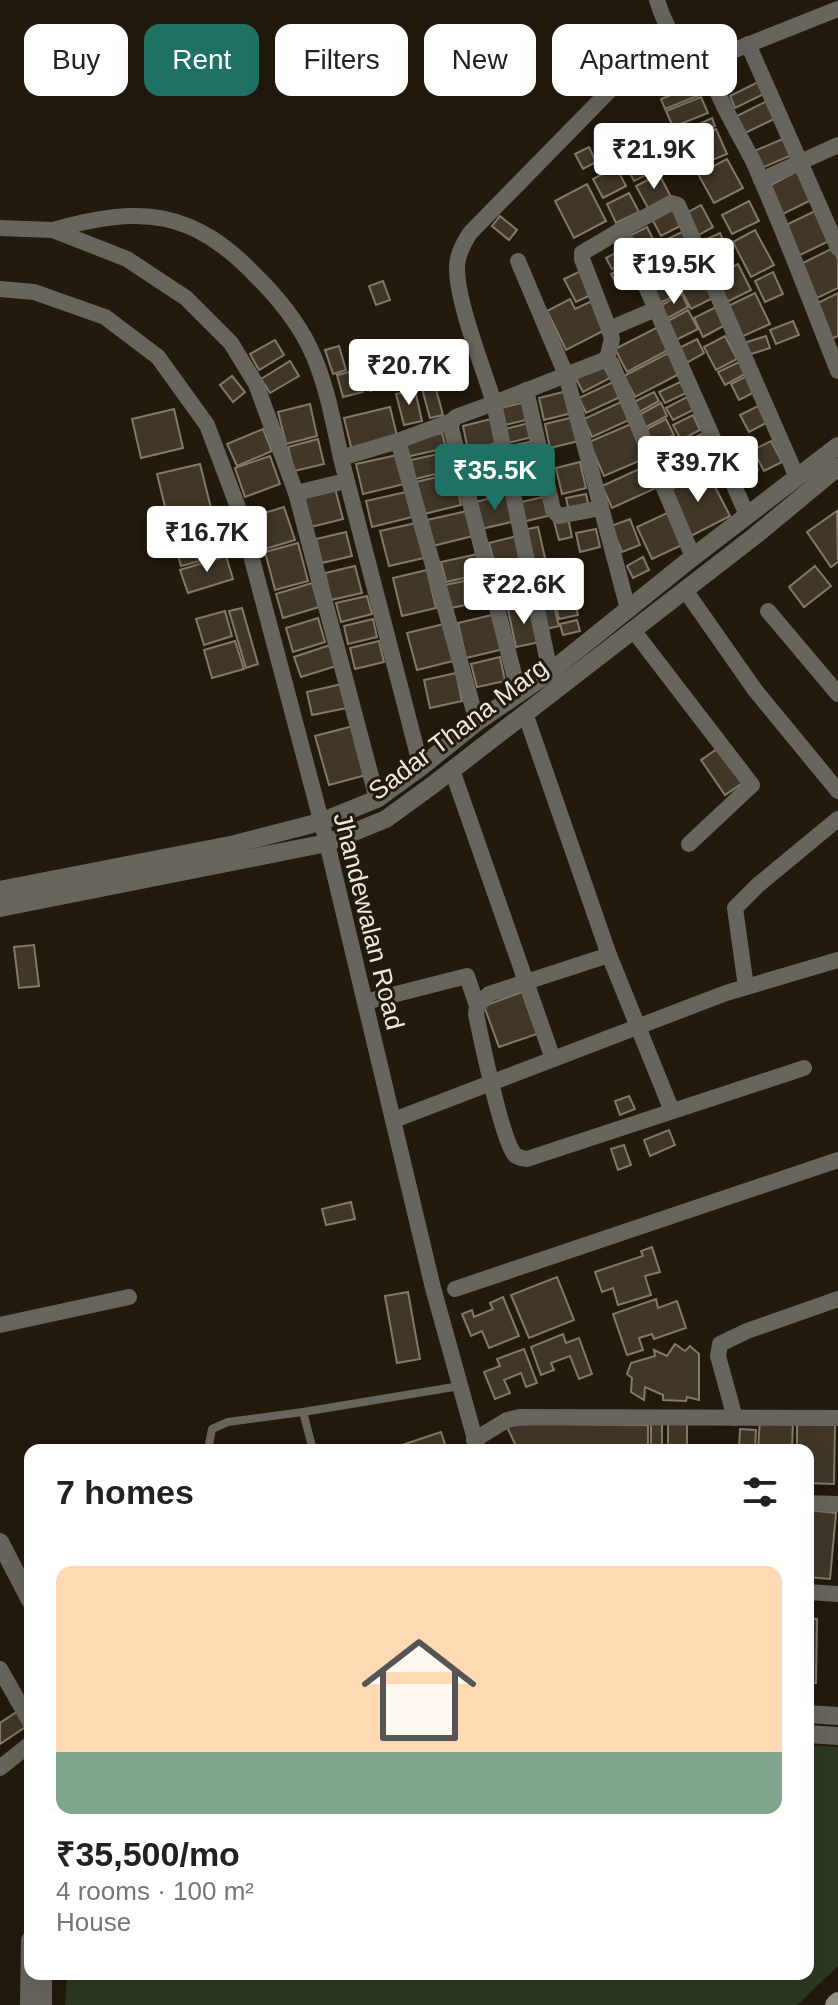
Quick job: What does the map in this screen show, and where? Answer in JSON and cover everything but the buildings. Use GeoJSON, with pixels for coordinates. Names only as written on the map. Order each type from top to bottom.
{"type":"FeatureCollection","features":[{"type":"Feature","properties":{"kind":"street"},"geometry":{"type":"LineString","coordinates":[[657,0],[666,24]]}},
{"type":"Feature","properties":{"kind":"street"},"geometry":{"type":"LineString","coordinates":[[737,50],[838,9]]}},
{"type":"Feature","properties":{"kind":"street"},"geometry":{"type":"LineString","coordinates":[[740,48],[801,162],[838,248]]}},
{"type":"Feature","properties":{"kind":"street"},"geometry":{"type":"LineString","coordinates":[[550,672],[494,403],[461,295],[457,268],[461,248],[470,233],[604,96]]}},
{"type":"Feature","properties":{"kind":"street"},"geometry":{"type":"LineString","coordinates":[[720,96],[761,180],[833,344],[838,371]]}},
{"type":"Feature","properties":{"kind":"street"},"geometry":{"type":"LineString","coordinates":[[761,180],[838,145]]}},
{"type":"Feature","properties":{"kind":"street"},"geometry":{"type":"LineString","coordinates":[[607,359],[612,339],[582,253],[671,203],[678,205],[796,475]]}},
{"type":"Feature","properties":{"kind":"street"},"geometry":{"type":"LineString","coordinates":[[0,228],[53,230],[88,220],[135,215],[166,217],[202,231],[234,252],[282,302],[310,348],[327,396],[346,481],[421,767]]}},
{"type":"Feature","properties":{"kind":"street"},"geometry":{"type":"LineString","coordinates":[[53,230],[127,259],[186,298],[231,343],[256,384],[296,493],[377,799]]}},
{"type":"Feature","properties":{"kind":"street"},"geometry":{"type":"LineString","coordinates":[[621,230],[747,515]]}},
{"type":"Feature","properties":{"kind":"street"},"geometry":{"type":"LineString","coordinates":[[518,261],[566,375],[628,609]]}},
{"type":"Feature","properties":{"kind":"street","name":"Jhandewalan Road"},"geometry":{"type":"LineString","coordinates":[[0,289],[34,292],[105,317],[158,357],[207,425],[239,510],[327,843],[476,1444]]}},
{"type":"Feature","properties":{"kind":"street"},"geometry":{"type":"LineString","coordinates":[[609,329],[656,309]]}},
{"type":"Feature","properties":{"kind":"street"},"geometry":{"type":"LineString","coordinates":[[341,458],[452,421],[607,359]]}},
{"type":"Feature","properties":{"kind":"street"},"geometry":{"type":"LineString","coordinates":[[607,359],[612,364],[693,557]]}},
{"type":"Feature","properties":{"kind":"street"},"geometry":{"type":"LineString","coordinates":[[526,390],[556,515],[601,508]]}},
{"type":"Feature","properties":{"kind":"street"},"geometry":{"type":"LineString","coordinates":[[452,421],[451,428],[519,694]]}},
{"type":"Feature","properties":{"kind":"street"},"geometry":{"type":"LineString","coordinates":[[398,441],[477,722]]}},
{"type":"Feature","properties":{"kind":"street","name":"Sadar Thana Marg"},"geometry":{"type":"LineString","coordinates":[[0,890],[235,844],[320,822],[377,799],[477,722],[550,672],[796,475],[838,446]]}},
{"type":"Feature","properties":{"kind":"street","name":"Sadar Thana Marg"},"geometry":{"type":"LineString","coordinates":[[0,908],[327,843],[386,819],[756,535],[838,467]]}},
{"type":"Feature","properties":{"kind":"street"},"geometry":{"type":"LineString","coordinates":[[296,493],[346,481]]}},
{"type":"Feature","properties":{"kind":"street"},"geometry":{"type":"LineString","coordinates":[[685,590],[755,690],[838,791]]}},
{"type":"Feature","properties":{"kind":"street"},"geometry":{"type":"LineString","coordinates":[[768,611],[838,694]]}},
{"type":"Feature","properties":{"kind":"street"},"geometry":{"type":"LineString","coordinates":[[633,630],[752,785],[689,844]]}},
{"type":"Feature","properties":{"kind":"street"},"geometry":{"type":"LineString","coordinates":[[525,713],[609,955],[672,1111]]}},
{"type":"Feature","properties":{"kind":"street"},"geometry":{"type":"LineString","coordinates":[[452,770],[553,1059]]}},
{"type":"Feature","properties":{"kind":"street"},"geometry":{"type":"LineString","coordinates":[[746,987],[735,908],[838,819]]}},
{"type":"Feature","properties":{"kind":"street"},"geometry":{"type":"LineString","coordinates":[[477,1006],[489,994],[609,955]]}},
{"type":"Feature","properties":{"kind":"street"},"geometry":{"type":"LineString","coordinates":[[394,1120],[746,987],[838,960]]}},
{"type":"Feature","properties":{"kind":"street"},"geometry":{"type":"LineString","coordinates":[[365,1002],[467,976],[477,1006],[476,1014],[491,1083],[509,1144],[515,1154],[527,1159],[804,1068]]}},
{"type":"Feature","properties":{"kind":"street"},"geometry":{"type":"LineString","coordinates":[[455,1289],[838,1160]]}},
{"type":"Feature","properties":{"kind":"street"},"geometry":{"type":"LineString","coordinates":[[0,1325],[129,1297]]}},
{"type":"Feature","properties":{"kind":"street"},"geometry":{"type":"LineString","coordinates":[[735,1418],[718,1356],[720,1344],[747,1331],[838,1299]]}},
{"type":"Feature","properties":{"kind":"street"},"geometry":{"type":"LineString","coordinates":[[477,1444],[507,1420],[520,1417],[838,1418]]}},
{"type":"Feature","properties":{"kind":"street"},"geometry":{"type":"LineString","coordinates":[[814,1503],[838,1504]]}},
{"type":"Feature","properties":{"kind":"street"},"geometry":{"type":"LineString","coordinates":[[0,1542],[24,1588]]}},
{"type":"Feature","properties":{"kind":"street"},"geometry":{"type":"LineString","coordinates":[[814,1592],[838,1594]]}},
{"type":"Feature","properties":{"kind":"street"},"geometry":{"type":"LineString","coordinates":[[0,1669],[24,1711]]}},
{"type":"Feature","properties":{"kind":"street"},"geometry":{"type":"LineString","coordinates":[[814,1714],[838,1716]]}},
{"type":"Feature","properties":{"kind":"street"},"geometry":{"type":"LineString","coordinates":[[814,1734],[838,1736]]}},
{"type":"Feature","properties":{"kind":"street"},"geometry":{"type":"LineString","coordinates":[[0,1768],[24,1749]]}},
{"type":"Feature","properties":{"kind":"street"},"geometry":{"type":"LineString","coordinates":[[29,1980],[29,2005]]}},
{"type":"Feature","properties":{"kind":"street"},"geometry":{"type":"LineString","coordinates":[[43,1980],[43,2005]]}},
{"type":"Feature","properties":{"kind":"lane"},"geometry":{"type":"LineString","coordinates":[[209,1444],[212,1429],[220,1424],[460,1386]]}},
{"type":"Feature","properties":{"kind":"lane"},"geometry":{"type":"LineString","coordinates":[[303,1412],[311,1444]]}},
{"type":"Feature","properties":{"kind":"green space"},"geometry":{"type":"Polygon","coordinates":[[[814,1745],[838,1747],[838,1966],[797,2005],[65,2005],[67,1980],[814,1980],[814,1745]]]}}]}
